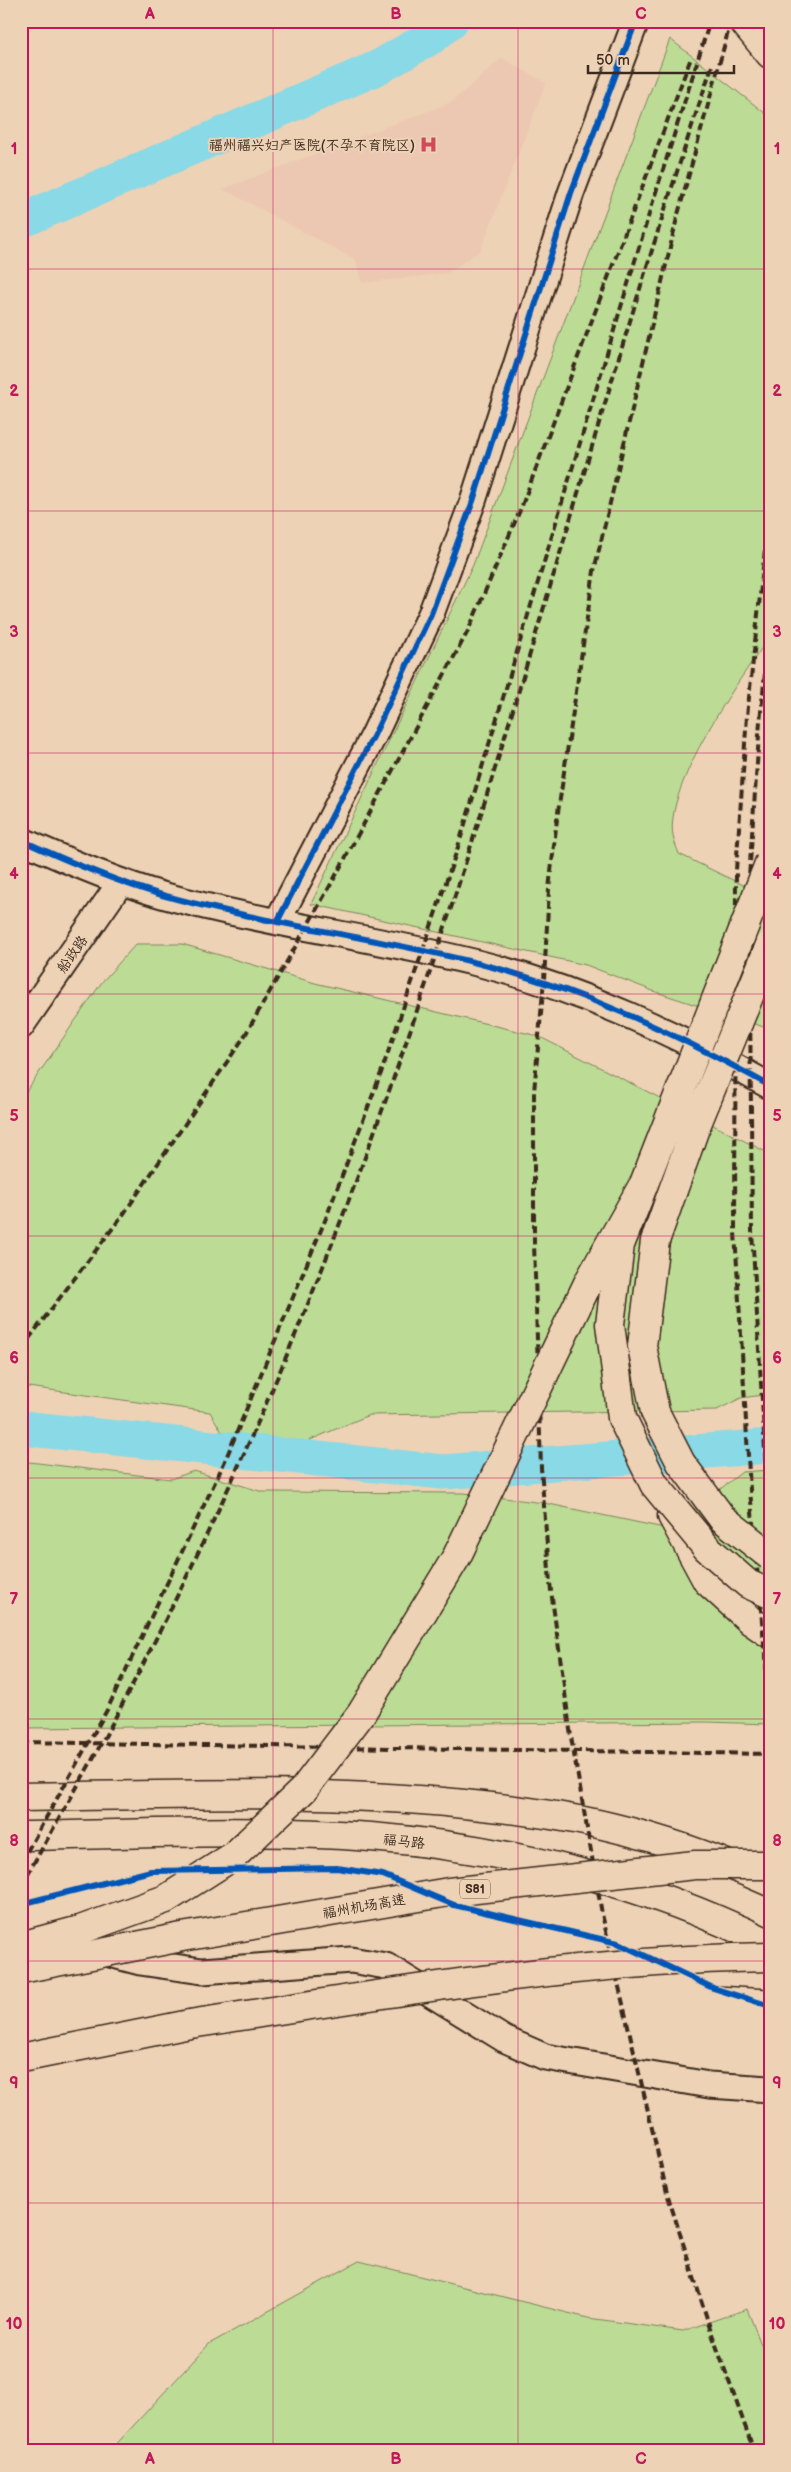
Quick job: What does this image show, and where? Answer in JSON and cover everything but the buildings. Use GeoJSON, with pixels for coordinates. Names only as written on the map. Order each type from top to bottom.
{"type":"FeatureCollection","features":[{"type":"Feature","properties":{"kind":"main road"},"geometry":{"type":"LineString","coordinates":[[743,21],[770,54]]}},
{"type":"Feature","properties":{"kind":"main road"},"geometry":{"type":"LineString","coordinates":[[764,21],[770,25]]}},
{"type":"Feature","properties":{"kind":"main road"},"geometry":{"type":"LineString","coordinates":[[770,861],[620,1245],[610,1324],[622,1418],[654,1484],[707,1581],[750,1621],[770,1634]]}},
{"type":"Feature","properties":{"kind":"main road"},"geometry":{"type":"LineString","coordinates":[[770,945],[694,1130],[655,1240],[642,1346],[655,1412],[681,1462],[722,1518],[770,1556]]}},
{"type":"Feature","properties":{"kind":"main road"},"geometry":{"type":"LineString","coordinates":[[21,1946],[80,1930],[166,1899],[235,1855],[304,1789],[361,1714],[457,1556],[589,1281],[642,1187]]}},
{"type":"Feature","properties":{"kind":"main road"},"geometry":{"type":"LineString","coordinates":[[654,1484],[706,1548],[748,1584],[770,1594]]}},
{"type":"Feature","properties":{"kind":"main road"},"geometry":{"type":"LineString","coordinates":[[21,1797],[344,1795],[525,1810],[601,1825],[649,1837],[690,1850],[770,1882]]}},
{"type":"Feature","properties":{"kind":"main road","name":"福马路"},"geometry":{"type":"LineString","coordinates":[[21,1836],[239,1833],[370,1837],[426,1843],[502,1856],[578,1873],[706,1914],[770,1944]]}},
{"type":"Feature","properties":{"kind":"main road"},"geometry":{"type":"LineString","coordinates":[[695,1866],[770,1853]]}},
{"type":"Feature","properties":{"kind":"main road","name":"福州机场高速"},"geometry":{"type":"LineString","coordinates":[[21,1970],[182,1937],[449,1892],[695,1866],[770,1865]]}},
{"type":"Feature","properties":{"kind":"main road"},"geometry":{"type":"LineString","coordinates":[[21,2058],[190,2024],[441,1985],[624,1966],[770,1958]]}},
{"type":"Feature","properties":{"kind":"main road"},"geometry":{"type":"LineString","coordinates":[[624,1966],[770,1974]]}},
{"type":"Feature","properties":{"kind":"street"},"geometry":{"type":"LineString","coordinates":[[277,922],[374,735],[431,614],[473,501],[571,193],[636,21]]}},
{"type":"Feature","properties":{"kind":"street"},"geometry":{"type":"LineString","coordinates":[[21,840],[121,882],[193,903],[477,963],[553,985],[650,1024],[770,1086]]}},
{"type":"Feature","properties":{"kind":"street","name":"船政路"},"geometry":{"type":"LineString","coordinates":[[21,1026],[121,882]]}},
{"type":"Feature","properties":{"kind":"street"},"geometry":{"type":"LineString","coordinates":[[21,1932],[140,1962],[202,1971],[351,1960],[386,1966],[504,2039],[545,2057],[710,2085],[770,2089]]}},
{"type":"Feature","properties":{"kind":"shaded area","name":"福州福兴妇产医院(不孕不育院区)"},"geometry":{"type":"Polygon","coordinates":[[[502,58],[546,83],[480,251],[447,273],[362,283],[356,260],[223,189],[452,102],[502,58]]]}},
{"type":"Feature","properties":{"kind":"green space"},"geometry":{"type":"Polygon","coordinates":[[[670,39],[770,117],[770,637],[724,705],[692,762],[680,790],[673,815],[673,836],[679,854],[770,898],[770,1029],[653,991],[586,965],[311,904],[473,565],[670,39]]]}},
{"type":"Feature","properties":{"kind":"green space"},"geometry":{"type":"Polygon","coordinates":[[[136,944],[182,944],[315,983],[538,1036],[770,1154],[770,1394],[741,1398],[717,1410],[369,1415],[303,1443],[222,1432],[210,1412],[21,1386],[21,1099],[102,982],[136,944]]]}},
{"type":"Feature","properties":{"kind":"green space"},"geometry":{"type":"Polygon","coordinates":[[[21,1461],[171,1479],[194,1471],[263,1492],[464,1493],[544,1503],[669,1529],[742,1472],[770,1470],[770,1724],[707,1722],[21,1728],[21,1461]]]}},
{"type":"Feature","properties":{"kind":"green space"},"geometry":{"type":"Polygon","coordinates":[[[359,2261],[588,2318],[683,2331],[747,2309],[770,2367],[770,2451],[110,2451],[209,2344],[359,2261]]]}},
{"type":"Feature","properties":{"kind":"waterway"},"geometry":{"type":"LineString","coordinates":[[21,221],[379,67],[433,36],[451,21]]}},
{"type":"Feature","properties":{"kind":"waterway"},"geometry":{"type":"LineString","coordinates":[[21,1428],[443,1472],[770,1446]]}},
{"type":"Feature","properties":{"kind":"railway"},"geometry":{"type":"LineString","coordinates":[[21,1862],[107,1710],[224,1463],[326,1218],[381,1073],[458,847],[650,211],[710,21]]}},
{"type":"Feature","properties":{"kind":"railway"},"geometry":{"type":"LineString","coordinates":[[731,21],[677,218],[594,571],[557,819],[549,889],[544,980],[534,1092],[534,1243],[541,1468],[550,1583],[571,1737],[602,1914],[667,2193],[712,2334],[754,2451]]}},
{"type":"Feature","properties":{"kind":"railway"},"geometry":{"type":"LineString","coordinates":[[21,1349],[125,1212],[244,1037],[335,877],[468,631],[521,508],[691,58]]}},
{"type":"Feature","properties":{"kind":"railway"},"geometry":{"type":"LineString","coordinates":[[21,1886],[113,1721],[156,1639],[213,1522],[292,1343],[340,1223],[393,1080],[442,936],[533,645],[665,208],[713,63]]}},
{"type":"Feature","properties":{"kind":"railway"},"geometry":{"type":"LineString","coordinates":[[770,503],[747,716],[736,870],[735,1232],[750,1490],[770,1709]]}},
{"type":"Feature","properties":{"kind":"railway"},"geometry":{"type":"LineString","coordinates":[[770,626],[760,721],[749,877],[752,1231],[770,1535]]}},
{"type":"Feature","properties":{"kind":"railway"},"geometry":{"type":"LineString","coordinates":[[21,1742],[770,1754]]}},
{"type":"Feature","properties":{"kind":"cycle path"},"geometry":{"type":"LineString","coordinates":[[277,922],[374,735],[431,614],[473,501],[571,193],[636,21]]}},
{"type":"Feature","properties":{"kind":"cycle path"},"geometry":{"type":"LineString","coordinates":[[21,840],[91,870],[162,895],[240,914],[399,945],[477,963],[554,986],[664,1031],[770,1086]]}},
{"type":"Feature","properties":{"kind":"cycle path"},"geometry":{"type":"LineString","coordinates":[[21,1904],[151,1871],[337,1868],[383,1875],[454,1905],[618,1943],[713,1988],[770,2006]]}},
{"type":"Feature","properties":{"kind":"place","name":"福州福兴妇产医院(不孕不育院区)"},"geometry":{"type":"Point","coordinates":[429,145]}}]}
